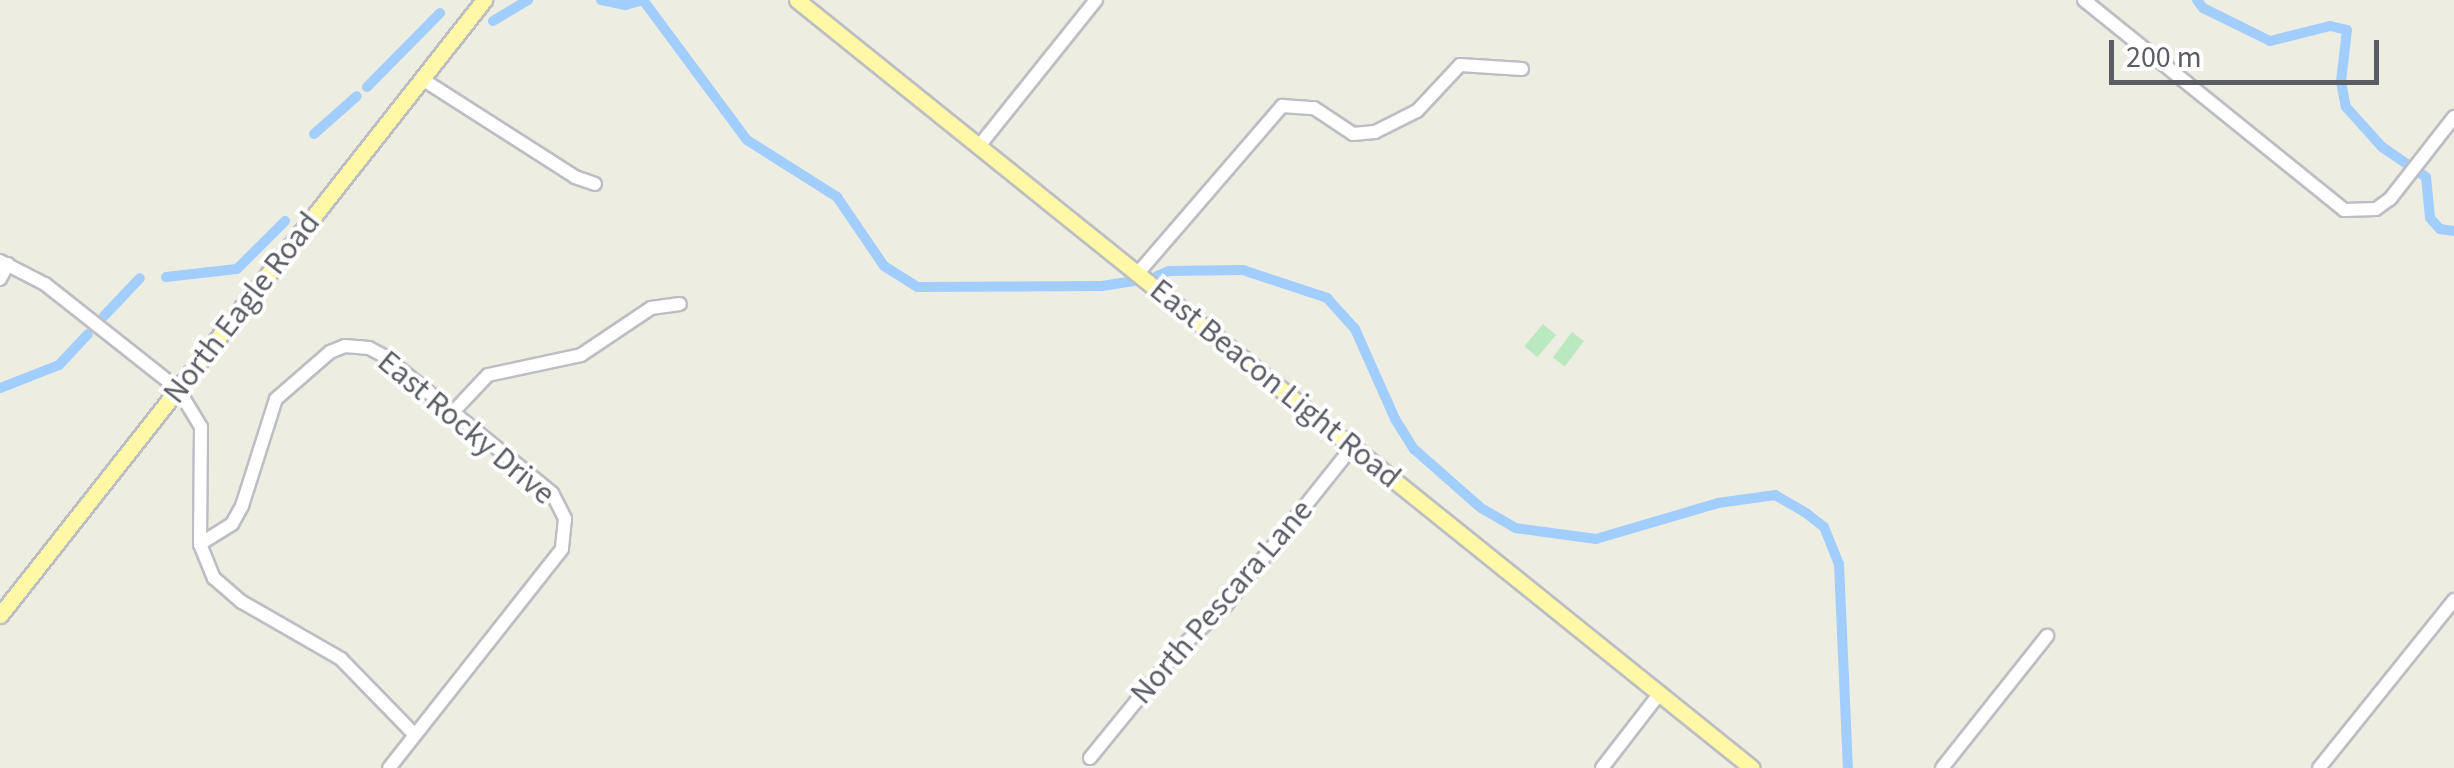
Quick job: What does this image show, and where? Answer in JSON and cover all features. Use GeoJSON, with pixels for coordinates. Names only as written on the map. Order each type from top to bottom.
{"type":"FeatureCollection","features":[{"type":"Feature","properties":{"kind":"main road","name":"North Eagle Road"},"geometry":{"type":"LineString","coordinates":[[0,616],[484,0]]}},
{"type":"Feature","properties":{"kind":"main road","name":"East Beacon Light Road"},"geometry":{"type":"LineString","coordinates":[[797,0],[1752,768]]}},
{"type":"Feature","properties":{"kind":"street"},"geometry":{"type":"LineString","coordinates":[[979,146],[1096,0]]}},
{"type":"Feature","properties":{"kind":"street"},"geometry":{"type":"LineString","coordinates":[[2084,0],[2344,210],[2376,209],[2390,199],[2454,117]]}},
{"type":"Feature","properties":{"kind":"street"},"geometry":{"type":"LineString","coordinates":[[1138,274],[1282,106],[1314,108],[1344,130],[1360,134],[1405,120],[1460,64],[1522,69]]}},
{"type":"Feature","properties":{"kind":"street"},"geometry":{"type":"LineString","coordinates":[[422,79],[575,176],[596,184]]}},
{"type":"Feature","properties":{"kind":"street"},"geometry":{"type":"LineString","coordinates":[[0,278],[4,262],[45,284],[178,389],[201,427],[200,544],[205,561],[227,591],[333,653],[415,734],[389,768]]}},
{"type":"Feature","properties":{"kind":"street"},"geometry":{"type":"LineString","coordinates":[[453,412],[488,375],[581,355],[651,308],[680,304]]}},
{"type":"Feature","properties":{"kind":"street","name":"East Rocky Drive"},"geometry":{"type":"LineString","coordinates":[[200,544],[232,524],[242,506],[276,399],[330,352],[358,345],[384,356],[552,494],[566,519],[562,549],[415,734]]}},
{"type":"Feature","properties":{"kind":"street","name":"North Pescara Lane"},"geometry":{"type":"LineString","coordinates":[[1090,758],[1178,650],[1226,605],[1353,446]]}},
{"type":"Feature","properties":{"kind":"street"},"geometry":{"type":"LineString","coordinates":[[2319,768],[2454,600]]}},
{"type":"Feature","properties":{"kind":"street"},"geometry":{"type":"LineString","coordinates":[[1942,768],[2046,636]]}},
{"type":"Feature","properties":{"kind":"street"},"geometry":{"type":"LineString","coordinates":[[1602,768],[1660,693]]}},
{"type":"Feature","properties":{"kind":"green space"},"geometry":{"type":"Polygon","coordinates":[[[1543,324],[1556,335],[1537,357],[1524,346],[1543,324]]]}},
{"type":"Feature","properties":{"kind":"green space"},"geometry":{"type":"Polygon","coordinates":[[[1572,332],[1584,341],[1565,367],[1553,358],[1572,332]]]}},
{"type":"Feature","properties":{"kind":"waterway"},"geometry":{"type":"LineString","coordinates":[[493,21],[528,0]]}},
{"type":"Feature","properties":{"kind":"waterway"},"geometry":{"type":"LineString","coordinates":[[601,0],[625,5],[644,0]]}},
{"type":"Feature","properties":{"kind":"waterway"},"geometry":{"type":"LineString","coordinates":[[643,0],[747,140],[837,197],[884,266],[917,287],[1102,286],[1134,281]]}},
{"type":"Feature","properties":{"kind":"waterway"},"geometry":{"type":"LineString","coordinates":[[2197,0],[2203,8],[2270,41],[2330,26],[2347,30],[2341,82],[2346,107],[2382,147],[2407,164]]}},
{"type":"Feature","properties":{"kind":"waterway"},"geometry":{"type":"LineString","coordinates":[[367,87],[440,13]]}},
{"type":"Feature","properties":{"kind":"waterway"},"geometry":{"type":"LineString","coordinates":[[314,134],[357,96]]}},
{"type":"Feature","properties":{"kind":"waterway"},"geometry":{"type":"LineString","coordinates":[[2420,173],[2426,177],[2430,218],[2440,229],[2454,231]]}},
{"type":"Feature","properties":{"kind":"waterway"},"geometry":{"type":"LineString","coordinates":[[166,277],[237,269],[285,221]]}},
{"type":"Feature","properties":{"kind":"waterway"},"geometry":{"type":"LineString","coordinates":[[1157,276],[1169,271],[1243,270],[1327,298],[1355,329],[1395,419],[1414,449],[1481,508],[1515,528],[1596,539],[1718,503],[1775,495],[1806,513],[1824,527],[1839,564],[1848,768]]}},
{"type":"Feature","properties":{"kind":"waterway"},"geometry":{"type":"LineString","coordinates":[[104,316],[140,278]]}},
{"type":"Feature","properties":{"kind":"waterway"},"geometry":{"type":"LineString","coordinates":[[0,388],[59,365],[88,334]]}}]}
